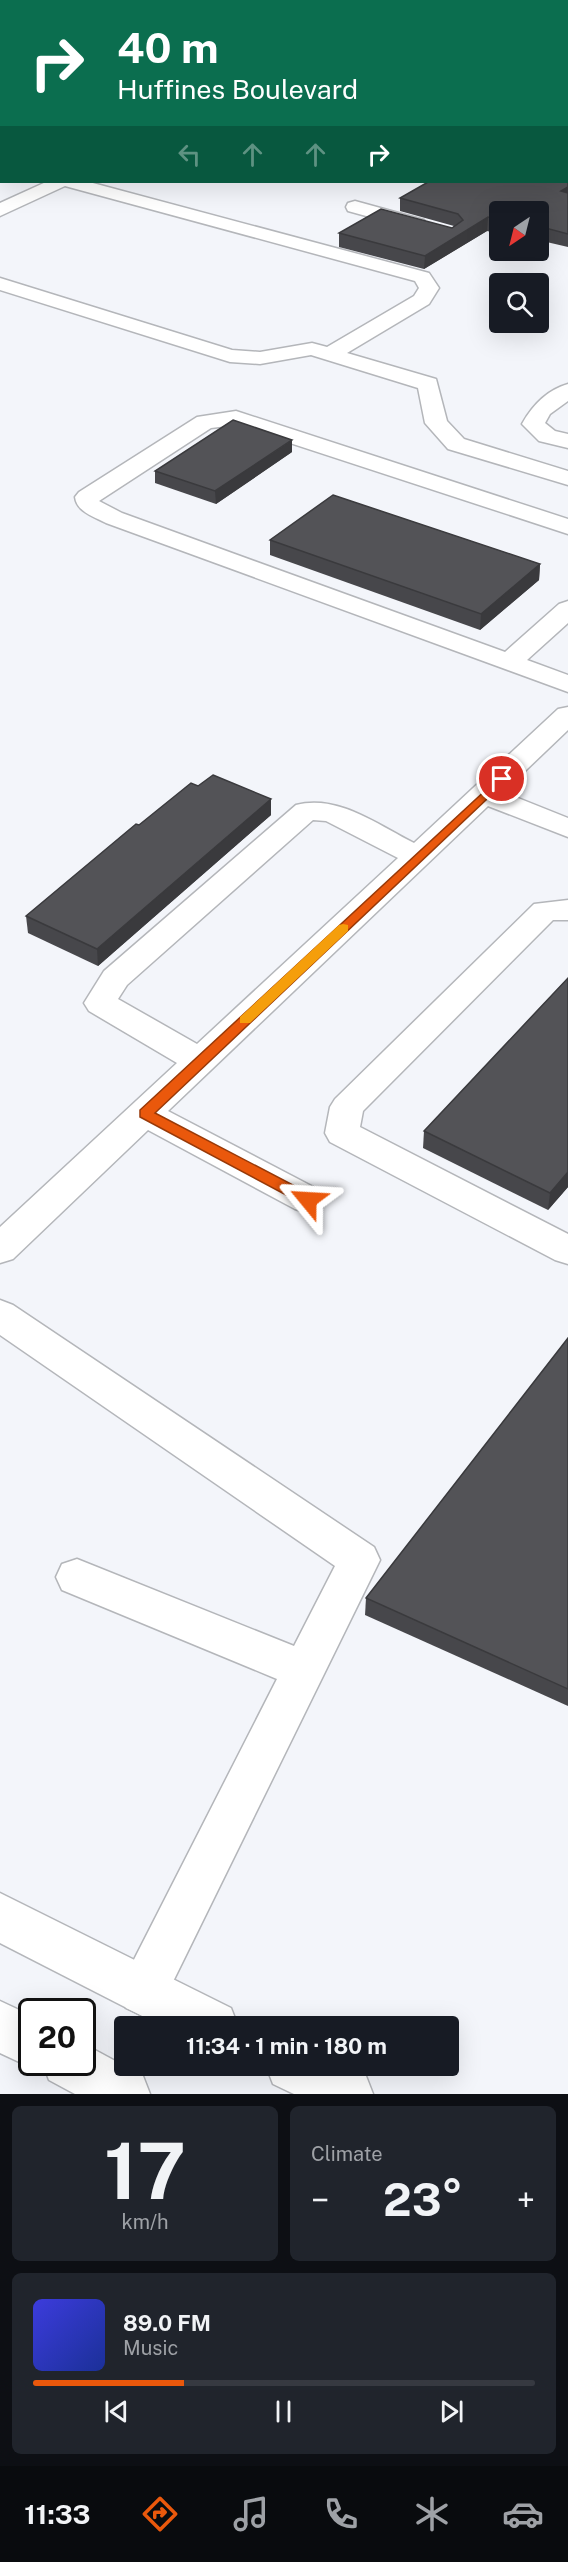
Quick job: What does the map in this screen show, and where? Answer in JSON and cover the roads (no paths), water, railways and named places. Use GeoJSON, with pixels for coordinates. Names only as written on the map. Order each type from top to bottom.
{"type":"FeatureCollection","features":[{"type":"Feature","properties":{"kind":"street"},"geometry":{"type":"LineString","coordinates":[[0,210],[58,183]]}},
{"type":"Feature","properties":{"kind":"street"},"geometry":{"type":"LineString","coordinates":[[74,183],[422,277],[429,288],[422,300],[330,354]]}},
{"type":"Feature","properties":{"kind":"street"},"geometry":{"type":"LineString","coordinates":[[355,207],[440,231]]}},
{"type":"Feature","properties":{"kind":"street"},"geometry":{"type":"LineString","coordinates":[[0,284],[230,356],[260,358],[312,349],[428,384],[436,423],[456,444],[568,478]]}},
{"type":"Feature","properties":{"kind":"street"},"geometry":{"type":"LineString","coordinates":[[568,391],[541,410],[533,424],[547,436],[568,441]]}},
{"type":"Feature","properties":{"kind":"street"},"geometry":{"type":"LineString","coordinates":[[568,527],[236,418],[205,422],[87,497],[88,504],[94,509],[114,518],[568,684]]}},
{"type":"Feature","properties":{"kind":"street"},"geometry":{"type":"LineString","coordinates":[[509,663],[568,609]]}},
{"type":"Feature","properties":{"kind":"street"},"geometry":{"type":"LineString","coordinates":[[0,1249],[568,715]]}},
{"type":"Feature","properties":{"kind":"street"},"geometry":{"type":"LineString","coordinates":[[485,795],[568,828]]}},
{"type":"Feature","properties":{"kind":"street"},"geometry":{"type":"LineString","coordinates":[[200,1061],[100,1003],[116,978],[306,811],[332,813],[419,857]]}},
{"type":"Feature","properties":{"kind":"street"},"geometry":{"type":"LineString","coordinates":[[568,910],[545,911],[382,1069],[347,1107],[342,1133],[568,1250]]}},
{"type":"Feature","properties":{"kind":"street"},"geometry":{"type":"LineString","coordinates":[[145,1114],[308,1200]]}},
{"type":"Feature","properties":{"kind":"street"},"geometry":{"type":"LineString","coordinates":[[0,1315],[359,1560],[143,1991]]}},
{"type":"Feature","properties":{"kind":"street"},"geometry":{"type":"LineString","coordinates":[[77,1577],[304,1670]]}},
{"type":"Feature","properties":{"kind":"street"},"geometry":{"type":"LineString","coordinates":[[0,1917],[193,2016]]}},
{"type":"Feature","properties":{"kind":"street"},"geometry":{"type":"LineString","coordinates":[[0,2026],[18,2036]]}},
{"type":"Feature","properties":{"kind":"street"},"geometry":{"type":"LineString","coordinates":[[92,2076],[125,2094]]}},
{"type":"Feature","properties":{"kind":"street"},"geometry":{"type":"LineString","coordinates":[[311,2076],[348,2094]]}}]}
